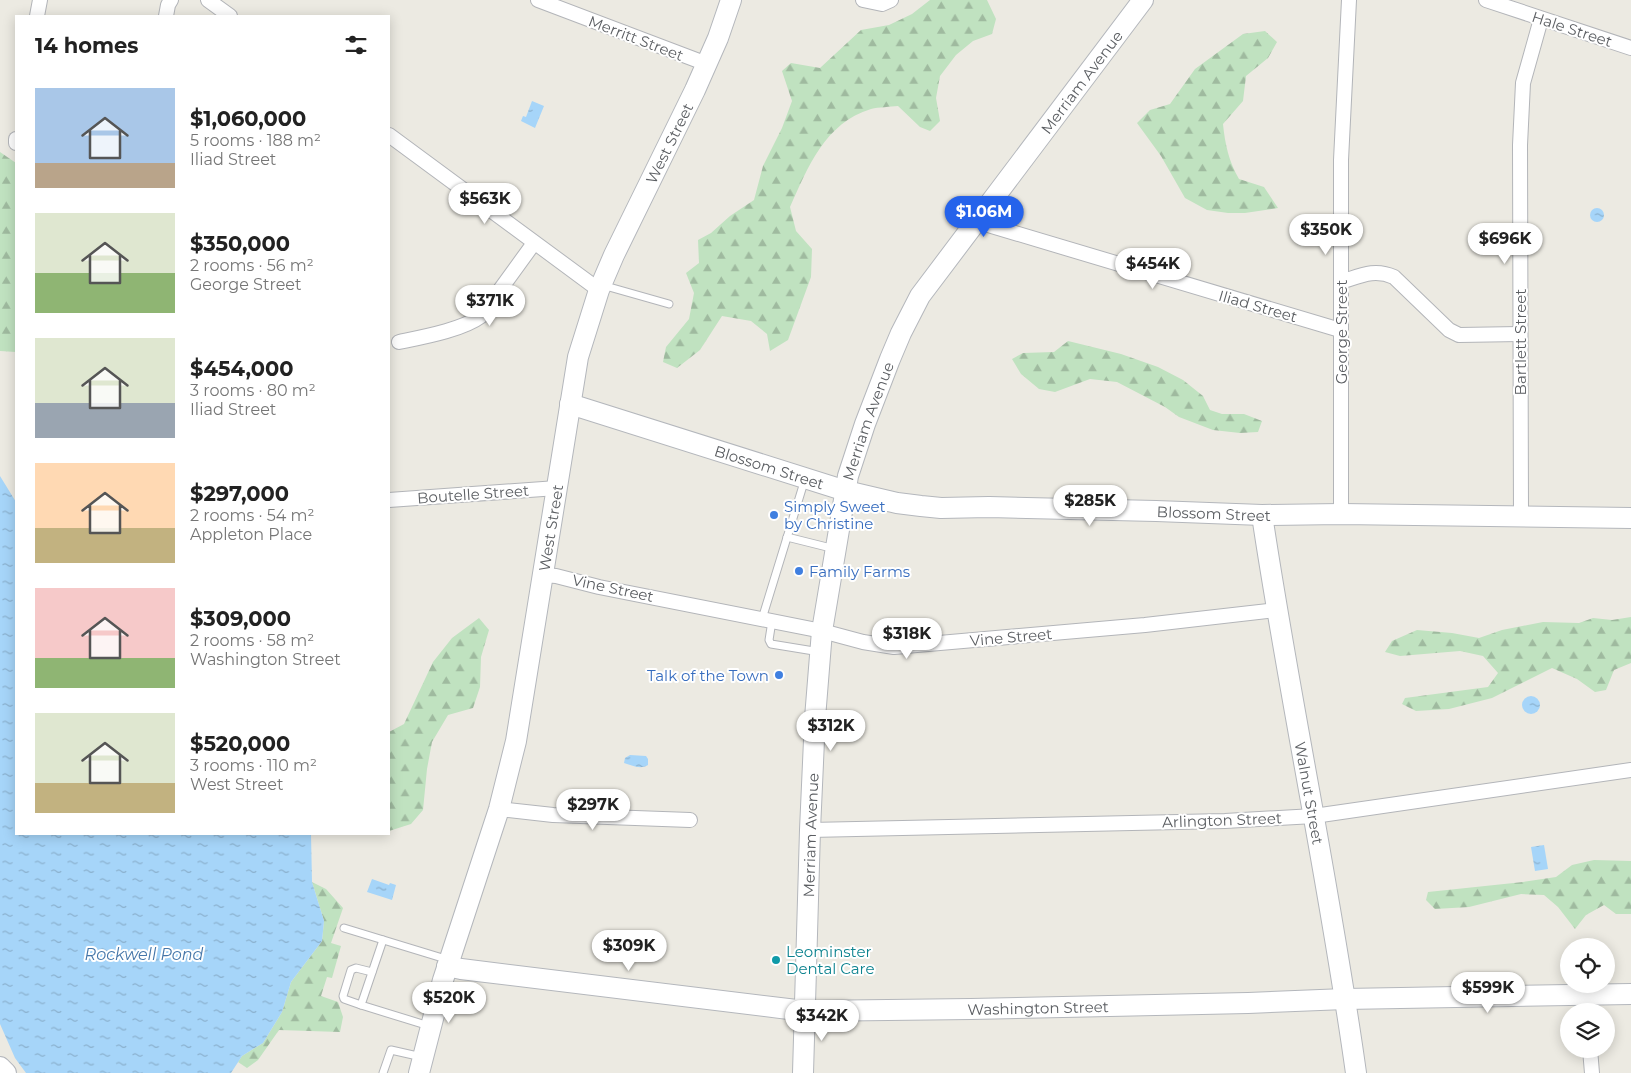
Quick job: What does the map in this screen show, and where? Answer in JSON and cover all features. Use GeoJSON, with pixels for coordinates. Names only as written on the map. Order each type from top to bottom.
{"type":"FeatureCollection","features":[{"type":"Feature","properties":{"kind":"street"},"geometry":{"type":"LineString","coordinates":[[37,15],[40,0]]}},
{"type":"Feature","properties":{"kind":"street"},"geometry":{"type":"LineString","coordinates":[[166,15],[171,0]]}},
{"type":"Feature","properties":{"kind":"street","name":"Merritt Street"},"geometry":{"type":"LineString","coordinates":[[538,0],[706,64]]}},
{"type":"Feature","properties":{"kind":"street","name":"West Street"},"geometry":{"type":"LineString","coordinates":[[421,1065],[448,963],[499,809],[521,718],[578,357],[600,288],[718,38],[732,0]]}},
{"type":"Feature","properties":{"kind":"street"},"geometry":{"type":"LineString","coordinates":[[863,0],[882,4],[891,0]]}},
{"type":"Feature","properties":{"kind":"street","name":"Merriam Avenue"},"geometry":{"type":"LineString","coordinates":[[803,1073],[810,830],[820,652],[848,476],[865,424],[905,324],[920,296],[1143,0]]}},
{"type":"Feature","properties":{"kind":"street","name":"George Street"},"geometry":{"type":"LineString","coordinates":[[1341,514],[1341,160],[1349,0]]}},
{"type":"Feature","properties":{"kind":"street","name":"Hale Street"},"geometry":{"type":"LineString","coordinates":[[1486,0],[1631,48]]}},
{"type":"Feature","properties":{"kind":"street"},"geometry":{"type":"LineString","coordinates":[[212,1],[229,15]]}},
{"type":"Feature","properties":{"kind":"street","name":"Bartlett Street"},"geometry":{"type":"LineString","coordinates":[[1521,517],[1520,144],[1523,83],[1541,19]]}},
{"type":"Feature","properties":{"kind":"street"},"geometry":{"type":"LineString","coordinates":[[390,136],[534,243],[600,288]]}},
{"type":"Feature","properties":{"kind":"street","name":"Iliad Street"},"geometry":{"type":"LineString","coordinates":[[975,221],[1340,330]]}},
{"type":"Feature","properties":{"kind":"street"},"geometry":{"type":"LineString","coordinates":[[399,342],[429,336],[473,322],[481,316],[534,243]]}},
{"type":"Feature","properties":{"kind":"street"},"geometry":{"type":"LineString","coordinates":[[1340,282],[1373,272],[1383,272],[1394,277],[1449,330],[1459,335],[1520,334]]}},
{"type":"Feature","properties":{"kind":"street","name":"Blossom Street"},"geometry":{"type":"LineString","coordinates":[[570,404],[846,491],[897,503],[941,508],[989,507],[1262,515],[1341,514],[1631,518]]}},
{"type":"Feature","properties":{"kind":"street","name":"Boutelle Street"},"geometry":{"type":"LineString","coordinates":[[390,500],[557,488]]}},
{"type":"Feature","properties":{"kind":"street","name":"Walnut Street"},"geometry":{"type":"LineString","coordinates":[[1262,515],[1276,610],[1298,738],[1314,816],[1356,1073]]}},
{"type":"Feature","properties":{"kind":"street","name":"Vine Street"},"geometry":{"type":"LineString","coordinates":[[543,575],[556,576],[599,587],[894,647],[1145,625],[1276,610]]}},
{"type":"Feature","properties":{"kind":"street","name":"Arlington Street"},"geometry":{"type":"LineString","coordinates":[[810,830],[1225,821],[1314,816],[1631,770]]}},
{"type":"Feature","properties":{"kind":"street"},"geometry":{"type":"LineString","coordinates":[[499,809],[553,815],[690,820]]}},
{"type":"Feature","properties":{"kind":"street","name":"Washington Street"},"geometry":{"type":"LineString","coordinates":[[448,963],[461,969],[805,1011],[1179,1005],[1345,999],[1585,1003],[1631,994]]}},
{"type":"Feature","properties":{"kind":"street"},"geometry":{"type":"LineString","coordinates":[[1591,1058],[1592,1073]]}},
{"type":"Feature","properties":{"kind":"street"},"geometry":{"type":"LineString","coordinates":[[0,1067],[6,1073]]}},
{"type":"Feature","properties":{"kind":"lane"},"geometry":{"type":"LineString","coordinates":[[600,288],[670,304]]}},
{"type":"Feature","properties":{"kind":"lane"},"geometry":{"type":"LineString","coordinates":[[805,478],[787,537],[767,620],[771,644],[820,652]]}},
{"type":"Feature","properties":{"kind":"lane"},"geometry":{"type":"LineString","coordinates":[[787,537],[836,549]]}},
{"type":"Feature","properties":{"kind":"lane"},"geometry":{"type":"LineString","coordinates":[[344,928],[448,963]]}},
{"type":"Feature","properties":{"kind":"lane"},"geometry":{"type":"LineString","coordinates":[[361,1005],[382,940]]}},
{"type":"Feature","properties":{"kind":"lane"},"geometry":{"type":"LineString","coordinates":[[372,972],[352,968],[343,996],[344,999],[430,1027]]}},
{"type":"Feature","properties":{"kind":"lane"},"geometry":{"type":"LineString","coordinates":[[383,1073],[391,1050],[421,1065]]}},
{"type":"Feature","properties":{"kind":"green space"},"geometry":{"type":"Polygon","coordinates":[[[930,0],[987,0],[996,19],[992,34],[973,41],[956,55],[940,76],[936,98],[940,121],[930,131],[920,127],[898,106],[874,108],[855,116],[841,125],[820,148],[811,162],[790,207],[796,231],[812,249],[811,277],[788,340],[770,351],[767,334],[751,321],[722,316],[700,350],[677,368],[663,362],[666,347],[689,319],[694,293],[686,273],[699,263],[698,240],[711,233],[730,216],[754,200],[763,166],[782,128],[792,101],[782,71],[791,63],[820,68],[861,30],[889,25],[912,14],[930,0]]]}},
{"type":"Feature","properties":{"kind":"green space"},"geometry":{"type":"Polygon","coordinates":[[[1265,31],[1277,42],[1268,58],[1246,76],[1243,101],[1223,124],[1228,153],[1239,179],[1264,187],[1278,208],[1245,213],[1207,210],[1185,198],[1161,156],[1137,123],[1150,110],[1170,104],[1195,69],[1243,34],[1265,31]]]}},
{"type":"Feature","properties":{"kind":"green space"},"geometry":{"type":"Polygon","coordinates":[[[0,152],[15,162],[15,352],[0,351],[0,152]]]}},
{"type":"Feature","properties":{"kind":"green space"},"geometry":{"type":"Polygon","coordinates":[[[1068,341],[1121,354],[1158,367],[1183,380],[1203,396],[1210,410],[1222,414],[1244,414],[1262,421],[1258,432],[1240,433],[1213,430],[1179,417],[1165,407],[1117,382],[1090,379],[1055,392],[1039,389],[1021,374],[1012,359],[1023,353],[1054,352],[1068,341]]]}},
{"type":"Feature","properties":{"kind":"green space"},"geometry":{"type":"Polygon","coordinates":[[[1631,617],[1631,663],[1614,670],[1606,690],[1595,692],[1577,679],[1552,668],[1492,698],[1449,709],[1416,711],[1402,704],[1405,698],[1488,687],[1498,673],[1483,656],[1460,651],[1400,656],[1385,652],[1392,641],[1417,630],[1452,633],[1479,638],[1502,630],[1543,622],[1579,623],[1593,618],[1612,620],[1631,617]]]}},
{"type":"Feature","properties":{"kind":"green space"},"geometry":{"type":"Polygon","coordinates":[[[479,618],[489,630],[481,657],[480,687],[473,708],[448,715],[432,742],[423,810],[411,824],[390,831],[390,731],[404,724],[433,662],[452,638],[479,618]]]}},
{"type":"Feature","properties":{"kind":"green space"},"geometry":{"type":"Polygon","coordinates":[[[1594,860],[1631,861],[1631,914],[1616,914],[1604,905],[1586,915],[1575,929],[1558,907],[1544,895],[1521,894],[1469,907],[1435,909],[1426,900],[1428,892],[1556,877],[1572,865],[1594,860]]]}},
{"type":"Feature","properties":{"kind":"green space"},"geometry":{"type":"Polygon","coordinates":[[[312,882],[326,889],[343,908],[331,943],[341,946],[332,978],[327,977],[321,996],[338,1002],[343,1017],[340,1032],[279,1030],[258,1060],[247,1068],[238,1062],[242,1056],[263,1043],[282,1012],[291,982],[322,941],[324,921],[312,882]]]}},
{"type":"Feature","properties":{"kind":"water"},"geometry":{"type":"Polygon","coordinates":[[[532,101],[544,106],[535,128],[521,121],[523,116],[526,117],[532,101]]]}},
{"type":"Feature","properties":{"kind":"water"},"geometry":{"type":"Polygon","coordinates":[[[1594,208],[1600,208],[1604,215],[1600,222],[1594,222],[1590,218],[1590,212],[1594,208]]]}},
{"type":"Feature","properties":{"kind":"water","name":"Rockwell Pond"},"geometry":{"type":"Polygon","coordinates":[[[0,476],[15,500],[15,835],[311,835],[312,882],[324,921],[322,941],[291,982],[282,1012],[263,1043],[242,1056],[231,1073],[26,1073],[15,1058],[0,1024],[0,476]]]}},
{"type":"Feature","properties":{"kind":"water"},"geometry":{"type":"Polygon","coordinates":[[[1531,696],[1537,699],[1540,705],[1537,711],[1531,714],[1525,711],[1522,705],[1525,699],[1531,696]]]}},
{"type":"Feature","properties":{"kind":"water"},"geometry":{"type":"Polygon","coordinates":[[[630,755],[646,756],[648,765],[639,767],[624,763],[625,758],[630,755]]]}},
{"type":"Feature","properties":{"kind":"water"},"geometry":{"type":"Polygon","coordinates":[[[1544,845],[1548,869],[1535,871],[1531,847],[1544,845]]]}},
{"type":"Feature","properties":{"kind":"water"},"geometry":{"type":"Polygon","coordinates":[[[372,879],[389,885],[390,883],[396,885],[392,900],[367,892],[372,879]]]}},
{"type":"Feature","properties":{"kind":"place","name":"Simply Sweet by Christine"},"geometry":{"type":"Point","coordinates":[774,515]}},
{"type":"Feature","properties":{"kind":"place","name":"Family Farms"},"geometry":{"type":"Point","coordinates":[799,571]}},
{"type":"Feature","properties":{"kind":"place","name":"Talk of the Town"},"geometry":{"type":"Point","coordinates":[779,675]}},
{"type":"Feature","properties":{"kind":"place","name":"Leominster Dental Care"},"geometry":{"type":"Point","coordinates":[776,960]}}]}
